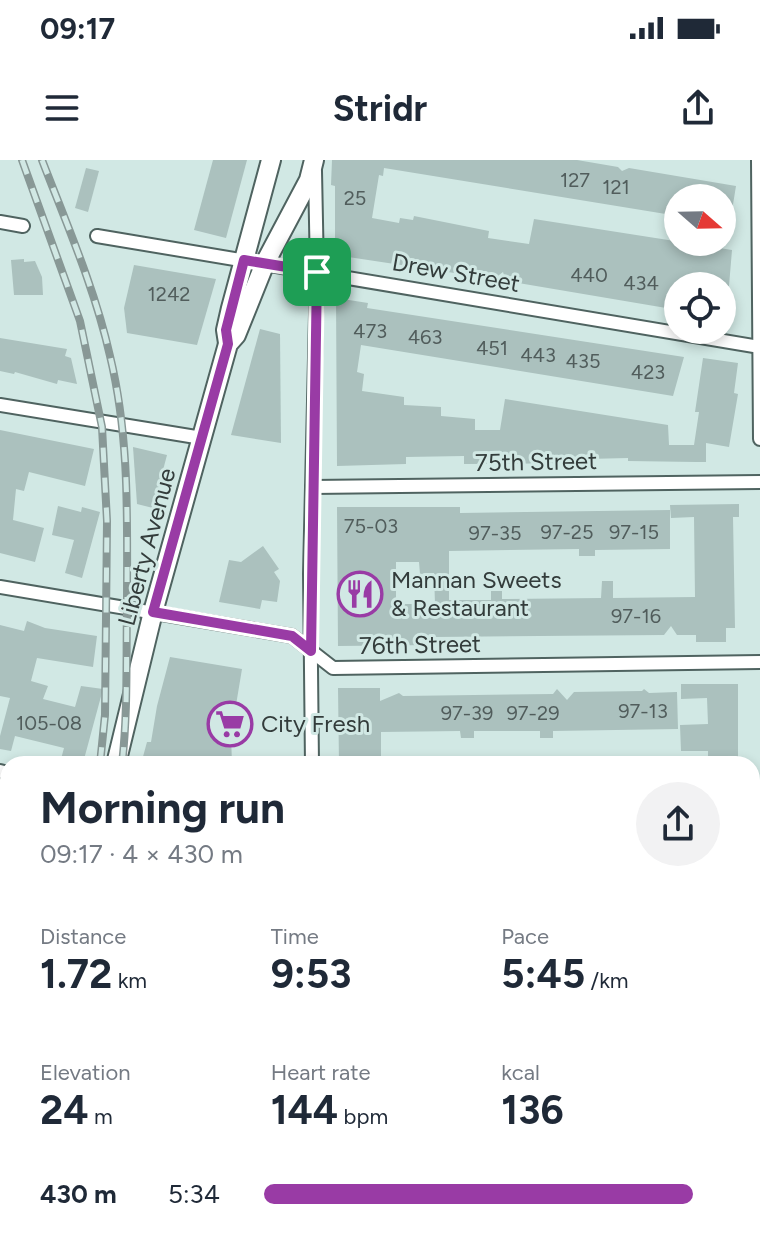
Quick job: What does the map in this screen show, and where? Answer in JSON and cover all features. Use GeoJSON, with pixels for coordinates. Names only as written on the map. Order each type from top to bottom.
{"type":"FeatureCollection","features":[{"type":"Feature","properties":{"kind":"street","name":"Liberty Avenue"},"geometry":{"type":"LineString","coordinates":[[118,756],[153,612],[228,344],[226,330],[271,160]]}},
{"type":"Feature","properties":{"kind":"street","name":"Liberty Avenue"},"geometry":{"type":"LineString","coordinates":[[228,344],[236,335],[265,263],[309,180],[315,160]]}},
{"type":"Feature","properties":{"kind":"street"},"geometry":{"type":"LineString","coordinates":[[312,756],[312,487],[317,272],[315,160]]}},
{"type":"Feature","properties":{"kind":"street"},"geometry":{"type":"LineString","coordinates":[[743,160],[758,162],[760,439]]}},
{"type":"Feature","properties":{"kind":"street"},"geometry":{"type":"LineString","coordinates":[[0,222],[23,226]]}},
{"type":"Feature","properties":{"kind":"street","name":"Drew Street"},"geometry":{"type":"LineString","coordinates":[[97,236],[760,347]]}},
{"type":"Feature","properties":{"kind":"street"},"geometry":{"type":"LineString","coordinates":[[0,405],[202,438]]}},
{"type":"Feature","properties":{"kind":"street","name":"75th Street"},"geometry":{"type":"LineString","coordinates":[[312,487],[760,482]]}},
{"type":"Feature","properties":{"kind":"street","name":"76th Street"},"geometry":{"type":"LineString","coordinates":[[0,587],[292,636],[333,668],[760,662]]}},
{"type":"Feature","properties":{"kind":"building"},"geometry":{"type":"Polygon","coordinates":[[[213,160],[247,160],[226,238],[194,230],[213,160]]]}},
{"type":"Feature","properties":{"kind":"building"},"geometry":{"type":"Polygon","coordinates":[[[332,160],[577,160],[618,167],[622,171],[629,168],[724,184],[664,184],[664,214],[384,168],[383,176],[379,175],[372,218],[399,223],[400,218],[413,220],[414,216],[489,231],[488,238],[529,244],[534,219],[664,239],[664,256],[732,256],[730,272],[664,272],[664,308],[506,281],[503,272],[494,279],[335,255],[335,186],[331,185],[332,160]]]}},
{"type":"Feature","properties":{"kind":"building"},"geometry":{"type":"Polygon","coordinates":[[[86,168],[99,171],[88,212],[75,208],[86,168]]]}},
{"type":"Feature","properties":{"kind":"building"},"geometry":{"type":"Polygon","coordinates":[[[24,259],[24,262],[35,261],[42,277],[43,295],[14,295],[11,260],[24,259]]]}},
{"type":"Feature","properties":{"kind":"building"},"geometry":{"type":"Polygon","coordinates":[[[134,265],[216,279],[197,345],[127,333],[124,308],[134,265]]]}},
{"type":"Feature","properties":{"kind":"building"},"geometry":{"type":"Polygon","coordinates":[[[336,298],[368,303],[367,308],[684,357],[673,396],[361,345],[357,372],[364,374],[362,391],[404,397],[404,405],[441,407],[441,416],[475,419],[475,430],[500,430],[505,399],[668,425],[669,445],[694,445],[699,412],[695,412],[703,358],[738,363],[734,393],[738,394],[729,447],[706,443],[706,462],[628,461],[628,458],[587,459],[587,463],[464,464],[464,456],[406,457],[406,464],[337,466],[336,298]]]}},
{"type":"Feature","properties":{"kind":"building"},"geometry":{"type":"Polygon","coordinates":[[[260,329],[280,334],[281,443],[231,435],[260,329]]]}},
{"type":"Feature","properties":{"kind":"building"},"geometry":{"type":"Polygon","coordinates":[[[0,338],[67,349],[65,356],[71,358],[77,384],[58,380],[57,384],[0,371],[0,338]]]}},
{"type":"Feature","properties":{"kind":"building"},"geometry":{"type":"Polygon","coordinates":[[[0,430],[94,449],[85,486],[29,472],[24,491],[16,489],[13,520],[44,528],[35,562],[0,553],[0,430]]]}},
{"type":"Feature","properties":{"kind":"building"},"geometry":{"type":"Polygon","coordinates":[[[133,447],[167,455],[153,508],[137,504],[133,447]]]}},
{"type":"Feature","properties":{"kind":"building"},"geometry":{"type":"Polygon","coordinates":[[[739,504],[739,517],[733,517],[735,628],[726,628],[726,642],[696,642],[696,635],[677,635],[671,626],[664,635],[435,637],[433,645],[338,646],[337,507],[460,507],[460,513],[670,510],[670,549],[595,550],[595,556],[579,556],[579,549],[449,551],[449,600],[491,600],[491,591],[502,591],[502,599],[601,598],[602,581],[613,581],[613,598],[695,597],[694,517],[671,518],[670,505],[739,504]],[[396,562],[396,604],[435,604],[434,573],[420,574],[419,562],[396,562]]]}},
{"type":"Feature","properties":{"kind":"building"},"geometry":{"type":"Polygon","coordinates":[[[58,506],[81,512],[82,507],[100,512],[82,578],[65,573],[74,540],[52,535],[58,506]]]}},
{"type":"Feature","properties":{"kind":"building"},"geometry":{"type":"Polygon","coordinates":[[[263,546],[279,569],[274,572],[280,581],[277,602],[262,600],[260,609],[219,602],[229,560],[241,562],[263,546]]]}},
{"type":"Feature","properties":{"kind":"building"},"geometry":{"type":"Polygon","coordinates":[[[27,621],[45,628],[97,636],[93,667],[37,658],[31,681],[48,686],[43,699],[75,707],[81,686],[103,689],[85,756],[62,756],[64,748],[15,736],[11,751],[0,749],[0,736],[10,698],[0,696],[0,625],[24,631],[27,621]]]}},
{"type":"Feature","properties":{"kind":"building"},"geometry":{"type":"Polygon","coordinates":[[[170,657],[242,669],[231,735],[232,756],[143,756],[147,742],[151,742],[170,657]]]}},
{"type":"Feature","properties":{"kind":"building"},"geometry":{"type":"Polygon","coordinates":[[[681,684],[738,684],[738,756],[708,756],[708,751],[681,751],[680,725],[708,724],[707,698],[681,699],[681,684]]]}},
{"type":"Feature","properties":{"kind":"building"},"geometry":{"type":"Polygon","coordinates":[[[338,688],[380,688],[380,701],[399,693],[403,696],[553,694],[557,689],[567,700],[574,692],[644,689],[649,693],[677,692],[678,729],[553,731],[553,738],[540,738],[540,731],[474,731],[474,738],[461,738],[460,731],[381,732],[381,756],[339,756],[338,688]]]}},
{"type":"Feature","properties":{"kind":"railway"},"geometry":{"type":"LineString","coordinates":[[22,160],[80,321],[102,427],[107,521],[105,715],[101,756]]}},
{"type":"Feature","properties":{"kind":"railway"},"geometry":{"type":"LineString","coordinates":[[42,160],[97,306],[121,418],[127,542],[123,756]]}},
{"type":"Feature","properties":{"kind":"place","name":"Mannan Sweets & Restaurant"},"geometry":{"type":"Point","coordinates":[360,594]}},
{"type":"Feature","properties":{"kind":"place","name":"City Fresh"},"geometry":{"type":"Point","coordinates":[230,724]}},
{"type":"Feature","properties":{"kind":"route"},"geometry":{"type":"LineString","coordinates":[[244,260],[317,272],[311,651],[292,636],[153,612],[228,344],[226,330],[244,260]]}}]}
